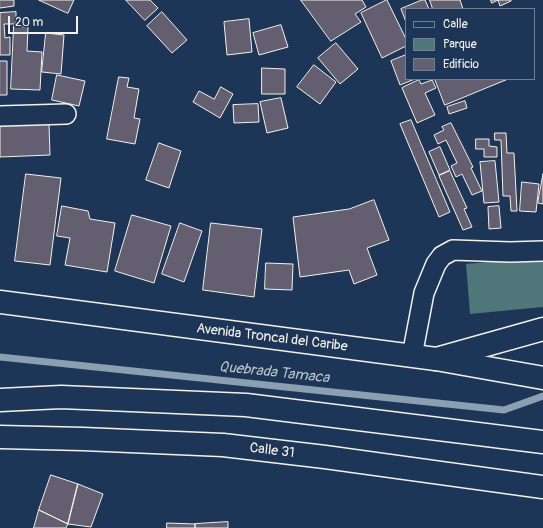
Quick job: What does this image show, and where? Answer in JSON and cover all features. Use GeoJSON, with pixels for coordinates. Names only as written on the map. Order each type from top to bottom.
{"type":"FeatureCollection","features":[{"type":"Feature","properties":{"kind":"main road","name":"Avenida Troncal del Caribe"},"geometry":{"type":"LineString","coordinates":[[0,302],[436,359],[543,378]]}},
{"type":"Feature","properties":{"kind":"main road"},"geometry":{"type":"LineString","coordinates":[[436,359],[543,329]]}},
{"type":"Feature","properties":{"kind":"main road"},"geometry":{"type":"LineString","coordinates":[[436,359],[543,366]]}},
{"type":"Feature","properties":{"kind":"main road"},"geometry":{"type":"LineString","coordinates":[[0,400],[61,397],[246,405],[543,442]]}},
{"type":"Feature","properties":{"kind":"main road","name":"Calle 31"},"geometry":{"type":"LineString","coordinates":[[0,437],[223,445],[325,457],[543,487]]}},
{"type":"Feature","properties":{"kind":"street"},"geometry":{"type":"LineString","coordinates":[[0,116],[66,114]]}},
{"type":"Feature","properties":{"kind":"street"},"geometry":{"type":"LineString","coordinates":[[412,356],[424,293],[436,264],[442,256],[453,250],[510,252],[543,251]]}},
{"type":"Feature","properties":{"kind":"green space"},"geometry":{"type":"Polygon","coordinates":[[[543,257],[543,307],[470,314],[466,264],[543,257]]]}},
{"type":"Feature","properties":{"kind":"building"},"geometry":{"type":"Polygon","coordinates":[[[0,0],[14,0],[14,6],[0,8],[0,0]]]}},
{"type":"Feature","properties":{"kind":"building"},"geometry":{"type":"Polygon","coordinates":[[[39,0],[74,0],[68,13],[39,0]]]}},
{"type":"Feature","properties":{"kind":"building"},"geometry":{"type":"Polygon","coordinates":[[[126,0],[150,0],[158,8],[145,20],[126,0]]]}},
{"type":"Feature","properties":{"kind":"building"},"geometry":{"type":"Polygon","coordinates":[[[301,0],[362,0],[366,7],[355,14],[361,22],[331,41],[301,0]]]}},
{"type":"Feature","properties":{"kind":"building"},"geometry":{"type":"Polygon","coordinates":[[[387,0],[405,37],[405,46],[382,58],[361,13],[387,0]]]}},
{"type":"Feature","properties":{"kind":"building"},"geometry":{"type":"Polygon","coordinates":[[[422,0],[425,0],[429,8],[405,8],[405,19],[401,9],[422,0]]]}},
{"type":"Feature","properties":{"kind":"building"},"geometry":{"type":"Polygon","coordinates":[[[430,0],[460,0],[463,8],[433,8],[430,0]]]}},
{"type":"Feature","properties":{"kind":"building"},"geometry":{"type":"Polygon","coordinates":[[[491,0],[498,0],[492,3],[491,0]]]}},
{"type":"Feature","properties":{"kind":"building"},"geometry":{"type":"Polygon","coordinates":[[[498,0],[511,0],[511,1],[500,6],[498,0]]]}},
{"type":"Feature","properties":{"kind":"building"},"geometry":{"type":"Polygon","coordinates":[[[16,12],[16,24],[4,24],[5,38],[10,37],[10,55],[0,55],[0,13],[16,12]]]}},
{"type":"Feature","properties":{"kind":"building"},"geometry":{"type":"Polygon","coordinates":[[[162,12],[187,40],[172,53],[147,26],[162,12]]]}},
{"type":"Feature","properties":{"kind":"building"},"geometry":{"type":"Polygon","coordinates":[[[249,19],[252,52],[227,55],[224,22],[249,19]]]}},
{"type":"Feature","properties":{"kind":"building"},"geometry":{"type":"Polygon","coordinates":[[[281,25],[288,47],[259,55],[253,33],[281,25]]]}},
{"type":"Feature","properties":{"kind":"building"},"geometry":{"type":"Polygon","coordinates":[[[14,26],[28,27],[27,51],[42,52],[40,90],[11,89],[14,26]]]}},
{"type":"Feature","properties":{"kind":"building"},"geometry":{"type":"Polygon","coordinates":[[[46,33],[64,35],[61,74],[42,72],[46,33]]]}},
{"type":"Feature","properties":{"kind":"building"},"geometry":{"type":"Polygon","coordinates":[[[336,43],[358,69],[340,84],[318,58],[336,43]]]}},
{"type":"Feature","properties":{"kind":"building"},"geometry":{"type":"Polygon","coordinates":[[[405,55],[405,80],[412,80],[400,85],[391,61],[405,55]]]}},
{"type":"Feature","properties":{"kind":"building"},"geometry":{"type":"Polygon","coordinates":[[[0,61],[7,61],[7,95],[0,95],[0,61]]]}},
{"type":"Feature","properties":{"kind":"building"},"geometry":{"type":"Polygon","coordinates":[[[314,65],[336,82],[320,104],[297,87],[314,65]]]}},
{"type":"Feature","properties":{"kind":"building"},"geometry":{"type":"Polygon","coordinates":[[[262,68],[285,69],[285,94],[262,94],[262,68]]]}},
{"type":"Feature","properties":{"kind":"building"},"geometry":{"type":"Polygon","coordinates":[[[57,75],[85,81],[79,106],[52,100],[57,75]]]}},
{"type":"Feature","properties":{"kind":"building"},"geometry":{"type":"Polygon","coordinates":[[[119,77],[129,78],[127,87],[139,89],[134,118],[140,119],[135,144],[107,139],[119,77]]]}},
{"type":"Feature","properties":{"kind":"building"},"geometry":{"type":"Polygon","coordinates":[[[419,80],[421,84],[432,80],[436,88],[425,93],[435,115],[417,123],[402,88],[419,80]]]}},
{"type":"Feature","properties":{"kind":"building"},"geometry":{"type":"Polygon","coordinates":[[[435,80],[506,80],[445,105],[435,80]]]}},
{"type":"Feature","properties":{"kind":"building"},"geometry":{"type":"Polygon","coordinates":[[[221,87],[233,94],[220,118],[193,102],[199,91],[214,99],[221,87]]]}},
{"type":"Feature","properties":{"kind":"building"},"geometry":{"type":"Polygon","coordinates":[[[281,98],[288,128],[267,133],[260,102],[281,98]]]}},
{"type":"Feature","properties":{"kind":"building"},"geometry":{"type":"Polygon","coordinates":[[[465,101],[467,108],[449,114],[447,107],[465,101]]]}},
{"type":"Feature","properties":{"kind":"building"},"geometry":{"type":"Polygon","coordinates":[[[258,104],[259,122],[234,123],[233,105],[258,104]]]}},
{"type":"Feature","properties":{"kind":"building"},"geometry":{"type":"Polygon","coordinates":[[[411,120],[450,212],[439,217],[400,124],[411,120]]]}},
{"type":"Feature","properties":{"kind":"building"},"geometry":{"type":"Polygon","coordinates":[[[451,123],[473,167],[471,168],[482,191],[472,195],[462,174],[456,177],[451,166],[457,163],[446,140],[438,144],[434,135],[444,130],[442,127],[451,123]]]}},
{"type":"Feature","properties":{"kind":"building"},"geometry":{"type":"Polygon","coordinates":[[[49,124],[50,155],[0,157],[0,126],[49,124]]]}},
{"type":"Feature","properties":{"kind":"building"},"geometry":{"type":"Polygon","coordinates":[[[495,133],[506,133],[507,153],[514,153],[517,211],[511,211],[510,196],[503,196],[501,140],[495,140],[495,133]]]}},
{"type":"Feature","properties":{"kind":"building"},"geometry":{"type":"Polygon","coordinates":[[[476,139],[489,139],[489,146],[497,147],[497,157],[484,157],[484,149],[476,149],[476,139]]]}},
{"type":"Feature","properties":{"kind":"building"},"geometry":{"type":"Polygon","coordinates":[[[159,143],[181,151],[169,188],[146,180],[159,143]]]}},
{"type":"Feature","properties":{"kind":"building"},"geometry":{"type":"Polygon","coordinates":[[[440,147],[450,170],[439,175],[429,152],[440,147]]]}},
{"type":"Feature","properties":{"kind":"building"},"geometry":{"type":"Polygon","coordinates":[[[495,161],[499,202],[484,203],[480,162],[495,161]]]}},
{"type":"Feature","properties":{"kind":"building"},"geometry":{"type":"Polygon","coordinates":[[[450,171],[467,208],[464,209],[472,227],[463,230],[439,176],[450,171]]]}},
{"type":"Feature","properties":{"kind":"building"},"geometry":{"type":"Polygon","coordinates":[[[26,174],[61,178],[50,265],[15,261],[26,174]]]}},
{"type":"Feature","properties":{"kind":"building"},"geometry":{"type":"Polygon","coordinates":[[[543,174],[543,204],[538,203],[543,174]]]}},
{"type":"Feature","properties":{"kind":"building"},"geometry":{"type":"Polygon","coordinates":[[[522,182],[539,184],[536,212],[520,211],[522,182]]]}},
{"type":"Feature","properties":{"kind":"building"},"geometry":{"type":"Polygon","coordinates":[[[374,200],[389,240],[367,248],[377,275],[354,284],[349,270],[300,277],[293,217],[349,209],[374,200]]]}},
{"type":"Feature","properties":{"kind":"building"},"geometry":{"type":"Polygon","coordinates":[[[62,206],[88,211],[90,219],[115,223],[107,272],[65,265],[70,238],[57,236],[62,206]]]}},
{"type":"Feature","properties":{"kind":"building"},"geometry":{"type":"Polygon","coordinates":[[[499,206],[501,228],[489,229],[488,207],[499,206]]]}},
{"type":"Feature","properties":{"kind":"building"},"geometry":{"type":"Polygon","coordinates":[[[132,215],[171,226],[154,283],[115,271],[132,215]]]}},
{"type":"Feature","properties":{"kind":"building"},"geometry":{"type":"Polygon","coordinates":[[[180,223],[202,231],[184,282],[162,274],[180,223]]]}},
{"type":"Feature","properties":{"kind":"building"},"geometry":{"type":"Polygon","coordinates":[[[211,223],[262,229],[254,297],[203,290],[211,223]]]}},
{"type":"Feature","properties":{"kind":"building"},"geometry":{"type":"Polygon","coordinates":[[[266,263],[293,264],[292,290],[265,289],[266,263]]]}},
{"type":"Feature","properties":{"kind":"building"},"geometry":{"type":"Polygon","coordinates":[[[51,475],[78,484],[68,524],[39,510],[51,475]]]}},
{"type":"Feature","properties":{"kind":"building"},"geometry":{"type":"Polygon","coordinates":[[[78,484],[103,494],[91,527],[68,524],[78,484]]]}},
{"type":"Feature","properties":{"kind":"building"},"geometry":{"type":"Polygon","coordinates":[[[39,510],[68,524],[66,528],[34,528],[39,510]]]}},
{"type":"Feature","properties":{"kind":"building"},"geometry":{"type":"Polygon","coordinates":[[[228,522],[228,528],[195,528],[195,524],[228,522]]]}},
{"type":"Feature","properties":{"kind":"building"},"geometry":{"type":"Polygon","coordinates":[[[167,523],[195,524],[195,528],[167,528],[167,523]]]}},
{"type":"Feature","properties":{"kind":"waterway","name":"Quebrada Tamaca"},"geometry":{"type":"LineString","coordinates":[[0,357],[504,410],[543,396]]}}]}
